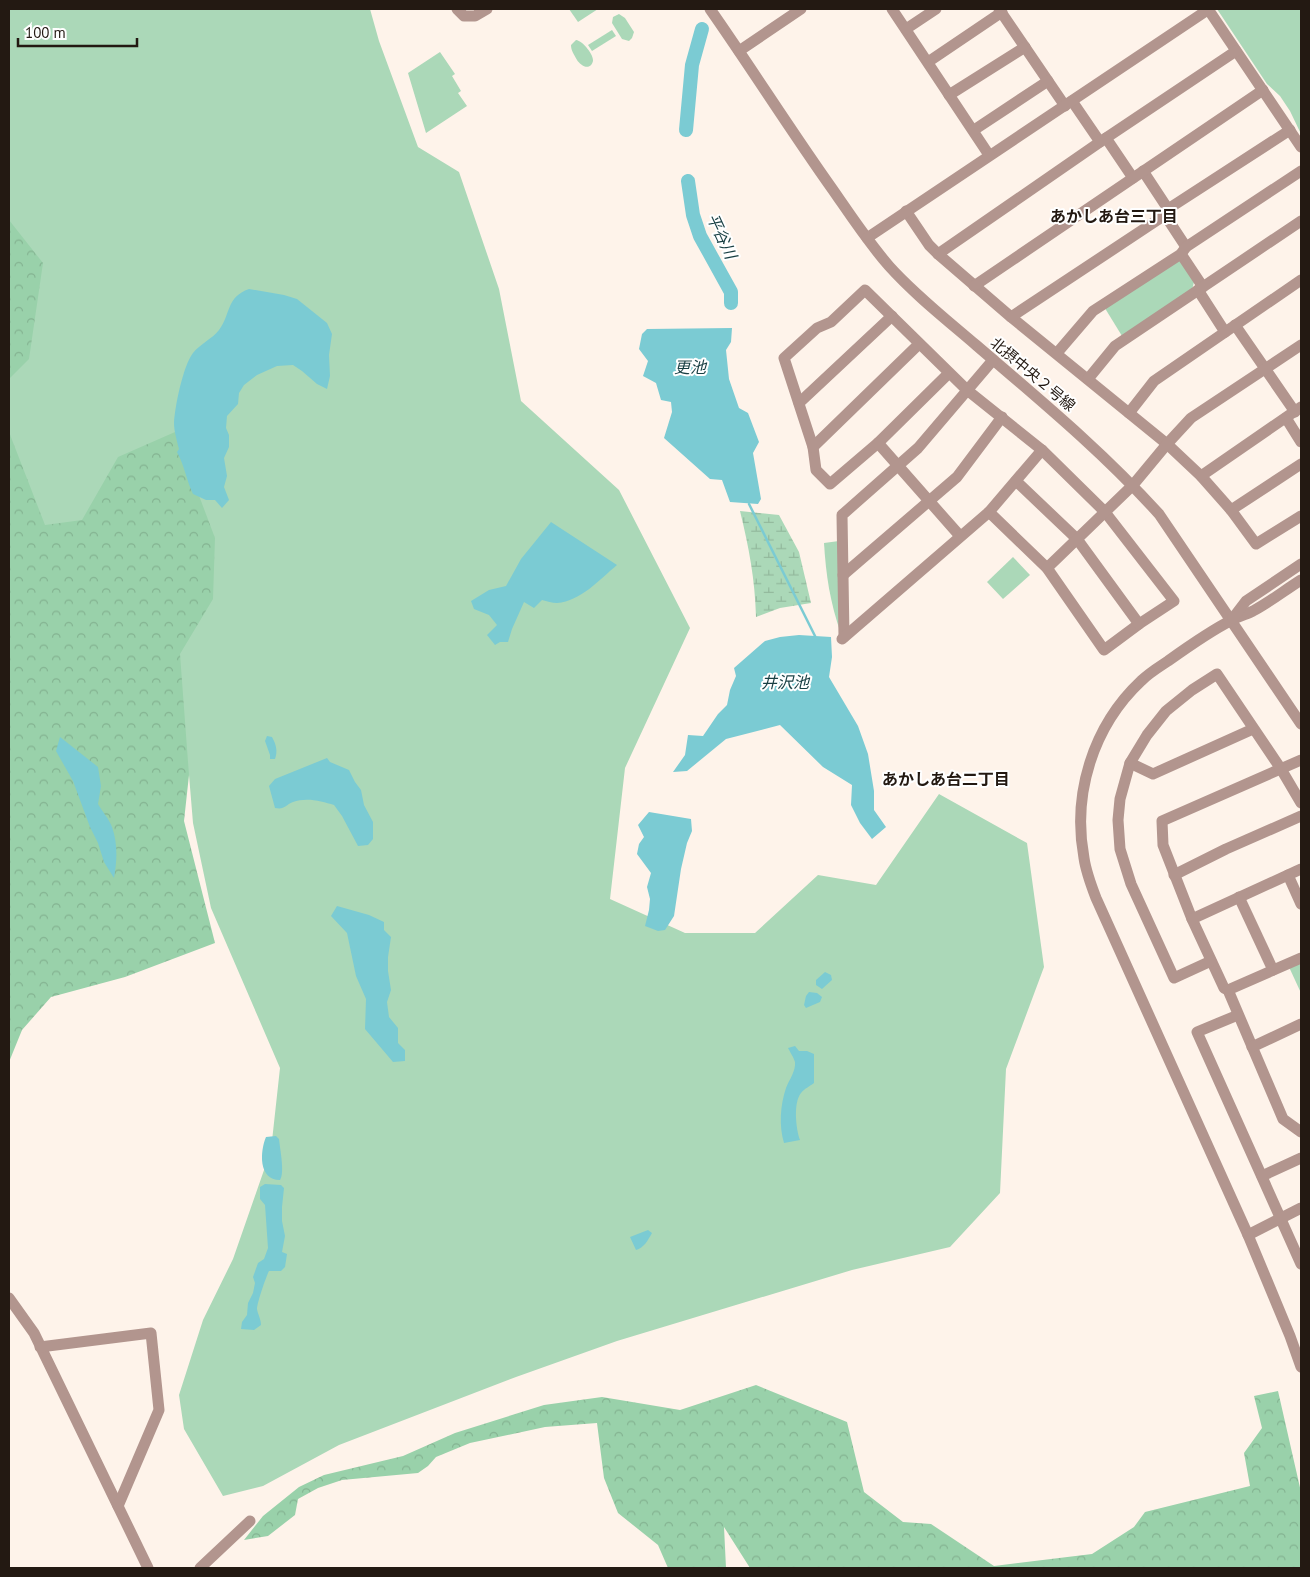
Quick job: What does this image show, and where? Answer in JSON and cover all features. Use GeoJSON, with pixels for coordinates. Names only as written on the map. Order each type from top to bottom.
{"type":"FeatureCollection","features":[{"type":"Feature","properties":{"kind":"street"},"geometry":{"type":"LineString","coordinates":[[457,9],[464,16],[475,16],[487,9]]}},
{"type":"Feature","properties":{"kind":"street","name":"北摂中央２号線"},"geometry":{"type":"LineString","coordinates":[[710,9],[866,238],[890,267],[923,299],[1097,450],[1133,485],[1159,514],[1301,724]]}},
{"type":"Feature","properties":{"kind":"street"},"geometry":{"type":"LineString","coordinates":[[739,51],[801,9]]}},
{"type":"Feature","properties":{"kind":"street"},"geometry":{"type":"LineString","coordinates":[[892,9],[989,155]]}},
{"type":"Feature","properties":{"kind":"street"},"geometry":{"type":"LineString","coordinates":[[906,29],[936,9]]}},
{"type":"Feature","properties":{"kind":"street"},"geometry":{"type":"LineString","coordinates":[[866,238],[1208,9],[1301,147]]}},
{"type":"Feature","properties":{"kind":"street"},"geometry":{"type":"LineString","coordinates":[[928,62],[1000,10],[1048,81],[1103,140],[1132,178]]}},
{"type":"Feature","properties":{"kind":"street"},"geometry":{"type":"LineString","coordinates":[[949,94],[1025,47]]}},
{"type":"Feature","properties":{"kind":"street"},"geometry":{"type":"LineString","coordinates":[[938,254],[1236,51]]}},
{"type":"Feature","properties":{"kind":"street"},"geometry":{"type":"LineString","coordinates":[[974,130],[1048,81]]}},
{"type":"Feature","properties":{"kind":"street"},"geometry":{"type":"LineString","coordinates":[[974,286],[1263,90]]}},
{"type":"Feature","properties":{"kind":"street"},"geometry":{"type":"LineString","coordinates":[[1011,317],[1290,130]]}},
{"type":"Feature","properties":{"kind":"street"},"geometry":{"type":"LineString","coordinates":[[1144,171],[1166,212],[1200,288],[1225,332]]}},
{"type":"Feature","properties":{"kind":"street"},"geometry":{"type":"LineString","coordinates":[[1057,353],[1093,311],[1301,172]]}},
{"type":"Feature","properties":{"kind":"street"},"geometry":{"type":"LineString","coordinates":[[906,211],[929,245],[938,254],[1011,317],[1166,444],[1201,476],[1231,510],[1256,544],[1301,516]]}},
{"type":"Feature","properties":{"kind":"street"},"geometry":{"type":"LineString","coordinates":[[1088,379],[1115,346],[1301,221]]}},
{"type":"Feature","properties":{"kind":"street"},"geometry":{"type":"LineString","coordinates":[[1129,413],[1154,381],[1301,280]]}},
{"type":"Feature","properties":{"kind":"street"},"geometry":{"type":"LineString","coordinates":[[950,373],[878,443],[830,484],[816,470],[813,447],[784,358],[817,328],[832,322],[865,290],[919,344],[950,373],[967,390],[1042,450],[1105,512],[1174,601],[1104,650],[1046,568],[989,512]]}},
{"type":"Feature","properties":{"kind":"street"},"geometry":{"type":"LineString","coordinates":[[799,402],[892,316]]}},
{"type":"Feature","properties":{"kind":"street"},"geometry":{"type":"LineString","coordinates":[[1235,325],[1294,412],[1301,442]]}},
{"type":"Feature","properties":{"kind":"street"},"geometry":{"type":"LineString","coordinates":[[813,447],[919,344]]}},
{"type":"Feature","properties":{"kind":"street"},"geometry":{"type":"LineString","coordinates":[[1046,568],[1133,485],[1166,444],[1191,418],[1301,345]]}},
{"type":"Feature","properties":{"kind":"street"},"geometry":{"type":"LineString","coordinates":[[993,360],[918,448],[842,515],[841,639],[989,512],[1042,450]]}},
{"type":"Feature","properties":{"kind":"street"},"geometry":{"type":"LineString","coordinates":[[1201,476],[1294,412]]}},
{"type":"Feature","properties":{"kind":"street"},"geometry":{"type":"LineString","coordinates":[[843,575],[957,477],[1002,418]]}},
{"type":"Feature","properties":{"kind":"street"},"geometry":{"type":"LineString","coordinates":[[878,443],[960,536]]}},
{"type":"Feature","properties":{"kind":"street"},"geometry":{"type":"LineString","coordinates":[[1231,510],[1301,464]]}},
{"type":"Feature","properties":{"kind":"street"},"geometry":{"type":"LineString","coordinates":[[1016,481],[1077,539],[1139,624]]}},
{"type":"Feature","properties":{"kind":"street"},"geometry":{"type":"LineString","coordinates":[[1232,620],[1246,601],[1301,564]]}},
{"type":"Feature","properties":{"kind":"street"},"geometry":{"type":"LineString","coordinates":[[1301,580],[1254,610],[1232,620],[1198,640],[1142,680],[1126,697],[1111,716],[1090,759],[1080,818],[1084,860],[1096,898],[1248,1235],[1301,1367]]}},
{"type":"Feature","properties":{"kind":"street"},"geometry":{"type":"LineString","coordinates":[[1211,961],[1174,978],[1131,884],[1120,849],[1118,820],[1120,799],[1130,763],[1147,735],[1166,710],[1217,674],[1281,770],[1301,804]]}},
{"type":"Feature","properties":{"kind":"street"},"geometry":{"type":"LineString","coordinates":[[1130,763],[1153,774],[1253,729]]}},
{"type":"Feature","properties":{"kind":"street"},"geometry":{"type":"LineString","coordinates":[[1301,760],[1162,821],[1162,845],[1192,919],[1224,988],[1228,990],[1283,1119],[1301,1132]]}},
{"type":"Feature","properties":{"kind":"street"},"geometry":{"type":"LineString","coordinates":[[1174,875],[1301,816]]}},
{"type":"Feature","properties":{"kind":"street"},"geometry":{"type":"LineString","coordinates":[[1192,919],[1301,869]]}},
{"type":"Feature","properties":{"kind":"street"},"geometry":{"type":"LineString","coordinates":[[1288,875],[1301,904]]}},
{"type":"Feature","properties":{"kind":"street"},"geometry":{"type":"LineString","coordinates":[[1239,897],[1273,970]]}},
{"type":"Feature","properties":{"kind":"street"},"geometry":{"type":"LineString","coordinates":[[1228,990],[1301,958]]}},
{"type":"Feature","properties":{"kind":"street"},"geometry":{"type":"LineString","coordinates":[[1238,1014],[1197,1032],[1301,1264]]}},
{"type":"Feature","properties":{"kind":"street"},"geometry":{"type":"LineString","coordinates":[[1252,1047],[1299,1025],[1301,1037]]}},
{"type":"Feature","properties":{"kind":"street"},"geometry":{"type":"LineString","coordinates":[[1262,1176],[1301,1158]]}},
{"type":"Feature","properties":{"kind":"street"},"geometry":{"type":"LineString","coordinates":[[1248,1235],[1301,1208]]}},
{"type":"Feature","properties":{"kind":"street"},"geometry":{"type":"LineString","coordinates":[[9,1298],[34,1333],[148,1568]]}},
{"type":"Feature","properties":{"kind":"street"},"geometry":{"type":"LineString","coordinates":[[40,1347],[150,1332],[159,1410],[118,1506]]}},
{"type":"Feature","properties":{"kind":"street"},"geometry":{"type":"LineString","coordinates":[[200,1568],[250,1521]]}},
{"type":"Feature","properties":{"kind":"green space"},"geometry":{"type":"Polygon","coordinates":[[[9,9],[370,9],[379,41],[418,147],[459,172],[499,289],[521,401],[619,490],[690,628],[625,768],[610,899],[685,933],[755,933],[818,875],[876,885],[939,794],[1027,843],[1044,967],[1006,1069],[1000,1193],[950,1247],[852,1270],[617,1341],[516,1377],[339,1445],[263,1486],[223,1496],[184,1429],[179,1395],[203,1320],[233,1259],[271,1150],[280,1068],[211,908],[193,823],[189,775],[41,572],[9,481],[9,9]]]}},
{"type":"Feature","properties":{"kind":"green space"},"geometry":{"type":"Polygon","coordinates":[[[569,9],[598,9],[578,22],[569,9]]]}},
{"type":"Feature","properties":{"kind":"green space"},"geometry":{"type":"Polygon","coordinates":[[[1217,9],[1301,9],[1301,134],[1280,96],[1267,84],[1217,9]]]}},
{"type":"Feature","properties":{"kind":"green space"},"geometry":{"type":"Polygon","coordinates":[[[619,14],[625,18],[634,32],[629,41],[622,39],[612,23],[613,17],[619,14]]]}},
{"type":"Feature","properties":{"kind":"green space"},"geometry":{"type":"Polygon","coordinates":[[[612,30],[616,36],[592,51],[588,45],[612,30]]]}},
{"type":"Feature","properties":{"kind":"green space"},"geometry":{"type":"Polygon","coordinates":[[[576,40],[585,46],[592,55],[593,61],[590,66],[587,67],[580,64],[577,60],[571,45],[576,40]]]}},
{"type":"Feature","properties":{"kind":"green space"},"geometry":{"type":"Polygon","coordinates":[[[440,52],[455,74],[452,76],[461,91],[458,93],[467,106],[426,133],[408,73],[440,52]]]}},
{"type":"Feature","properties":{"kind":"green space"},"geometry":{"type":"Polygon","coordinates":[[[9,220],[43,263],[29,359],[9,379],[9,220]]]}},
{"type":"Feature","properties":{"kind":"green space"},"geometry":{"type":"Polygon","coordinates":[[[1180,260],[1194,282],[1192,290],[1122,336],[1103,305],[1180,260]]]}},
{"type":"Feature","properties":{"kind":"green space"},"geometry":{"type":"Polygon","coordinates":[[[9,432],[45,525],[82,520],[118,457],[175,432],[215,538],[213,599],[180,654],[189,775],[184,821],[215,943],[125,977],[51,997],[22,1030],[9,1062],[9,432]]]}},
{"type":"Feature","properties":{"kind":"green space"},"geometry":{"type":"Polygon","coordinates":[[[740,511],[779,515],[799,552],[811,603],[780,608],[756,617],[751,564],[740,511]]]}},
{"type":"Feature","properties":{"kind":"green space"},"geometry":{"type":"Polygon","coordinates":[[[839,541],[841,634],[829,589],[824,543],[839,541]]]}},
{"type":"Feature","properties":{"kind":"green space"},"geometry":{"type":"Polygon","coordinates":[[[1013,557],[1030,575],[1003,599],[987,582],[1013,557]]]}},
{"type":"Feature","properties":{"kind":"green space"},"geometry":{"type":"Polygon","coordinates":[[[1301,961],[1301,993],[1289,967],[1301,961]]]}},
{"type":"Feature","properties":{"kind":"green space"},"geometry":{"type":"Polygon","coordinates":[[[756,1385],[847,1422],[864,1492],[903,1522],[931,1524],[994,1566],[1092,1554],[1134,1527],[1145,1512],[1250,1486],[1244,1453],[1262,1428],[1254,1396],[1278,1391],[1301,1492],[1301,1568],[750,1568],[724,1527],[726,1568],[668,1568],[658,1545],[618,1513],[604,1478],[597,1423],[545,1427],[470,1443],[436,1457],[418,1473],[342,1480],[318,1488],[298,1499],[295,1515],[268,1536],[244,1540],[263,1516],[299,1487],[324,1475],[403,1456],[455,1433],[544,1405],[602,1397],[680,1410],[756,1385]]]}},
{"type":"Feature","properties":{"kind":"water"},"geometry":{"type":"Polygon","coordinates":[[[249,289],[297,299],[327,323],[332,334],[329,355],[330,376],[327,389],[317,384],[293,365],[277,366],[257,375],[244,385],[239,393],[238,404],[227,416],[226,428],[229,435],[229,447],[224,458],[227,476],[224,487],[229,500],[222,508],[215,500],[206,500],[193,494],[177,452],[179,449],[174,423],[180,387],[189,359],[196,350],[219,330],[236,297],[249,289]]]}},
{"type":"Feature","properties":{"kind":"water","name":"更池"},"geometry":{"type":"Polygon","coordinates":[[[732,328],[731,342],[726,350],[729,379],[739,408],[748,413],[759,442],[753,453],[761,499],[758,504],[730,502],[722,480],[710,479],[664,438],[672,412],[671,402],[661,400],[656,383],[643,376],[648,361],[639,349],[642,334],[647,329],[732,328]]]}},
{"type":"Feature","properties":{"kind":"water"},"geometry":{"type":"Polygon","coordinates":[[[551,522],[617,565],[589,589],[574,598],[557,603],[542,600],[534,608],[524,602],[508,642],[500,642],[495,645],[487,635],[497,625],[489,615],[474,609],[471,601],[489,590],[506,586],[521,559],[551,522]]]}},
{"type":"Feature","properties":{"kind":"water","name":"井沢池"},"geometry":{"type":"Polygon","coordinates":[[[799,635],[831,637],[832,657],[829,677],[858,726],[868,754],[874,791],[874,810],[886,827],[872,839],[860,823],[851,805],[852,785],[823,767],[780,725],[726,739],[687,771],[673,772],[685,755],[688,735],[703,736],[718,714],[727,705],[730,690],[736,676],[734,668],[765,641],[799,635]]]}},
{"type":"Feature","properties":{"kind":"water"},"geometry":{"type":"Polygon","coordinates":[[[267,736],[272,737],[275,742],[275,759],[270,759],[265,741],[267,736]]]}},
{"type":"Feature","properties":{"kind":"water"},"geometry":{"type":"Polygon","coordinates":[[[60,737],[98,767],[101,786],[98,804],[111,824],[116,846],[114,878],[104,862],[73,781],[56,751],[60,737]]]}},
{"type":"Feature","properties":{"kind":"water"},"geometry":{"type":"Polygon","coordinates":[[[327,758],[330,762],[349,770],[361,790],[364,805],[373,822],[373,839],[368,845],[358,846],[334,805],[319,801],[303,800],[293,802],[283,808],[275,808],[269,786],[275,779],[327,758]]]}},
{"type":"Feature","properties":{"kind":"water"},"geometry":{"type":"Polygon","coordinates":[[[649,812],[691,819],[692,831],[681,869],[674,916],[665,930],[658,931],[645,926],[650,899],[647,887],[651,873],[637,854],[639,844],[644,837],[638,825],[649,812]]]}},
{"type":"Feature","properties":{"kind":"water"},"geometry":{"type":"Polygon","coordinates":[[[337,906],[369,915],[384,922],[384,930],[391,937],[388,971],[391,990],[387,1002],[389,1017],[398,1028],[398,1043],[405,1050],[405,1061],[393,1062],[365,1029],[366,999],[356,976],[347,933],[331,916],[337,906]]]}},
{"type":"Feature","properties":{"kind":"water"},"geometry":{"type":"Polygon","coordinates":[[[825,972],[831,975],[832,980],[822,989],[816,985],[816,980],[825,972]]]}},
{"type":"Feature","properties":{"kind":"water"},"geometry":{"type":"Polygon","coordinates":[[[809,992],[817,993],[822,997],[820,1002],[806,1008],[804,1005],[809,992]]]}},
{"type":"Feature","properties":{"kind":"water"},"geometry":{"type":"Polygon","coordinates":[[[795,1046],[799,1051],[807,1051],[814,1054],[814,1083],[798,1097],[796,1123],[800,1140],[784,1143],[781,1130],[781,1109],[786,1088],[795,1065],[788,1048],[795,1046]]]}},
{"type":"Feature","properties":{"kind":"water"},"geometry":{"type":"Polygon","coordinates":[[[276,1136],[279,1139],[282,1161],[280,1180],[273,1179],[268,1175],[262,1164],[266,1137],[276,1136]]]}},
{"type":"Feature","properties":{"kind":"water"},"geometry":{"type":"Polygon","coordinates":[[[265,1184],[281,1185],[284,1188],[282,1221],[285,1236],[282,1252],[287,1254],[285,1267],[281,1271],[269,1271],[257,1306],[261,1325],[254,1330],[241,1329],[242,1322],[247,1315],[248,1303],[253,1293],[255,1283],[253,1277],[258,1263],[264,1259],[268,1248],[265,1205],[260,1199],[260,1187],[265,1184]]]}},
{"type":"Feature","properties":{"kind":"water"},"geometry":{"type":"Polygon","coordinates":[[[648,1230],[652,1233],[649,1238],[644,1246],[636,1250],[630,1237],[648,1230]]]}},
{"type":"Feature","properties":{"kind":"waterway","name":"平谷川"},"geometry":{"type":"LineString","coordinates":[[686,130],[692,65],[702,29]]}},
{"type":"Feature","properties":{"kind":"waterway","name":"平谷川"},"geometry":{"type":"LineString","coordinates":[[688,181],[693,215],[700,236],[731,292],[731,303]]}},
{"type":"Feature","properties":{"kind":"waterway"},"geometry":{"type":"LineString","coordinates":[[749,504],[815,636]]}},
{"type":"Feature","properties":{"kind":"district","name":"あかしあ台三丁目"},"geometry":{"type":"Point","coordinates":[1114,216]}},
{"type":"Feature","properties":{"kind":"district","name":"あかしあ台二丁目"},"geometry":{"type":"Point","coordinates":[946,779]}}]}
